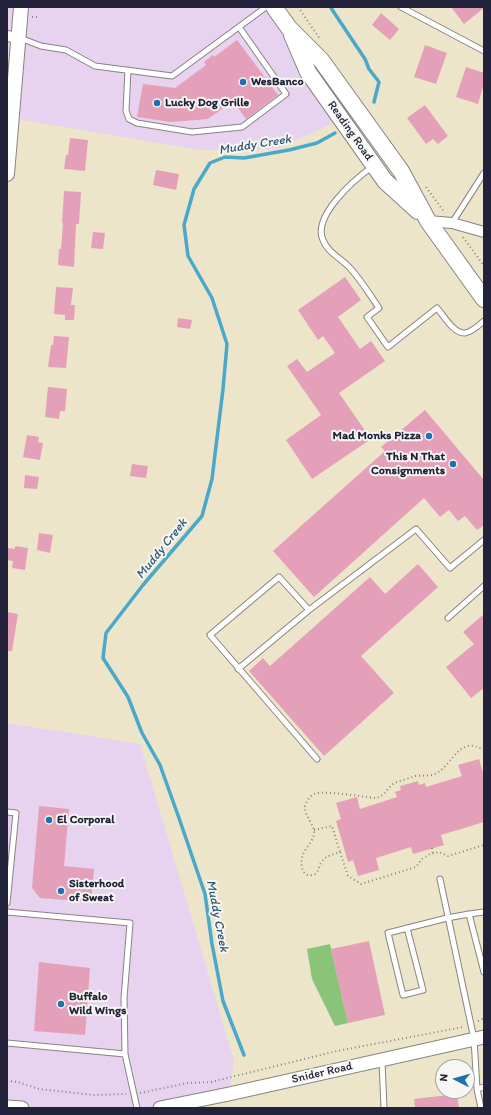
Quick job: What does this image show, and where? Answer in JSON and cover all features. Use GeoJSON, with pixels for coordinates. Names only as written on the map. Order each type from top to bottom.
{"type":"FeatureCollection","features":[{"type":"Feature","properties":{"kind":"main road"},"geometry":{"type":"LineString","coordinates":[[7,174],[13,37],[22,7]]}},
{"type":"Feature","properties":{"kind":"main road","name":"Reading Road"},"geometry":{"type":"LineString","coordinates":[[274,7],[289,28],[326,66],[402,171],[428,221],[484,299]]}},
{"type":"Feature","properties":{"kind":"main road","name":"Reading Road"},"geometry":{"type":"LineString","coordinates":[[289,28],[308,72],[385,181],[428,221]]}},
{"type":"Feature","properties":{"kind":"street"},"geometry":{"type":"LineString","coordinates":[[428,221],[452,223],[484,232]]}},
{"type":"Feature","properties":{"kind":"street","name":"Snider Road"},"geometry":{"type":"LineString","coordinates":[[160,1108],[479,1038]]}},
{"type":"Feature","properties":{"kind":"street"},"geometry":{"type":"LineString","coordinates":[[7,1106],[22,1108]]}},
{"type":"Feature","properties":{"kind":"lane"},"geometry":{"type":"LineString","coordinates":[[13,37],[41,46],[66,50],[95,66],[172,76],[266,7]]}},
{"type":"Feature","properties":{"kind":"lane"},"geometry":{"type":"LineString","coordinates":[[401,7],[484,52]]}},
{"type":"Feature","properties":{"kind":"lane"},"geometry":{"type":"LineString","coordinates":[[128,70],[126,111],[129,119],[137,123],[192,132],[242,127],[286,94],[239,26]]}},
{"type":"Feature","properties":{"kind":"lane"},"geometry":{"type":"LineString","coordinates":[[374,165],[345,189],[328,213],[321,230],[322,239],[329,250],[350,267],[379,308],[367,317],[388,347],[437,308],[454,329],[461,332],[466,333],[471,331],[484,321]]}},
{"type":"Feature","properties":{"kind":"lane"},"geometry":{"type":"LineString","coordinates":[[452,223],[484,174]]}},
{"type":"Feature","properties":{"kind":"lane"},"geometry":{"type":"LineString","coordinates":[[238,669],[309,610],[416,529],[450,568],[484,540]]}},
{"type":"Feature","properties":{"kind":"lane"},"geometry":{"type":"LineString","coordinates":[[309,610],[279,577],[210,635],[317,759]]}},
{"type":"Feature","properties":{"kind":"lane"},"geometry":{"type":"LineString","coordinates":[[448,618],[484,586]]}},
{"type":"Feature","properties":{"kind":"lane"},"geometry":{"type":"LineString","coordinates":[[7,812],[16,813],[7,903]]}},
{"type":"Feature","properties":{"kind":"lane"},"geometry":{"type":"LineString","coordinates":[[440,879],[471,1026],[479,1038],[477,1089],[481,1108]]}},
{"type":"Feature","properties":{"kind":"lane"},"geometry":{"type":"LineString","coordinates":[[7,912],[130,923],[124,998],[125,1054],[137,1108]]}},
{"type":"Feature","properties":{"kind":"lane"},"geometry":{"type":"LineString","coordinates":[[407,928],[423,990],[403,995],[388,933],[407,928],[448,918],[484,912]]}},
{"type":"Feature","properties":{"kind":"lane"},"geometry":{"type":"LineString","coordinates":[[469,914],[484,972]]}},
{"type":"Feature","properties":{"kind":"lane"},"geometry":{"type":"LineString","coordinates":[[7,1043],[125,1054]]}},
{"type":"Feature","properties":{"kind":"lane"},"geometry":{"type":"LineString","coordinates":[[382,1060],[384,1108]]}},
{"type":"Feature","properties":{"kind":"lane"},"geometry":{"type":"LineString","coordinates":[[477,1089],[484,1088]]}},
{"type":"Feature","properties":{"kind":"lane"},"geometry":{"type":"LineString","coordinates":[[477,1089],[484,1096]]}},
{"type":"Feature","properties":{"kind":"path"},"geometry":{"type":"LineString","coordinates":[[298,7],[303,15]]}},
{"type":"Feature","properties":{"kind":"path"},"geometry":{"type":"LineString","coordinates":[[340,852],[328,856],[322,860],[317,874],[313,876],[302,871],[301,864],[303,854],[314,834],[313,827],[307,816],[305,807],[309,799],[314,794],[324,793],[376,798],[382,797],[396,782],[416,776],[432,776],[439,772],[462,749],[469,745],[477,746],[484,750]]}},
{"type":"Feature","properties":{"kind":"path"},"geometry":{"type":"LineString","coordinates":[[314,830],[332,826],[348,876],[361,884],[416,867],[422,859],[438,852],[448,856],[484,845]]}},
{"type":"Feature","properties":{"kind":"path"},"geometry":{"type":"LineString","coordinates":[[432,848],[433,854]]}},
{"type":"Feature","properties":{"kind":"path"},"geometry":{"type":"LineString","coordinates":[[7,1081],[18,1082],[39,1089],[94,1095],[115,1096],[134,1094],[188,1083],[211,1082],[337,1051],[471,1026],[484,1018]]}},
{"type":"Feature","properties":{"kind":"shaded area"},"geometry":{"type":"Polygon","coordinates":[[[7,7],[274,7],[349,116],[277,149],[200,150],[12,118],[18,56],[7,55],[7,7]]]}},
{"type":"Feature","properties":{"kind":"shaded area"},"geometry":{"type":"Polygon","coordinates":[[[7,723],[140,744],[234,1061],[229,1094],[160,1108],[7,1107],[7,723]]]}},
{"type":"Feature","properties":{"kind":"green space"},"geometry":{"type":"Polygon","coordinates":[[[330,944],[348,1023],[335,1026],[312,979],[307,949],[330,944]]]}},
{"type":"Feature","properties":{"kind":"building"},"geometry":{"type":"Polygon","coordinates":[[[451,7],[484,7],[484,8],[464,24],[451,7]]]}},
{"type":"Feature","properties":{"kind":"building"},"geometry":{"type":"Polygon","coordinates":[[[381,13],[399,29],[390,40],[372,25],[381,13]]]}},
{"type":"Feature","properties":{"kind":"building"},"geometry":{"type":"Polygon","coordinates":[[[237,40],[278,95],[246,119],[233,101],[208,119],[171,122],[137,117],[143,84],[175,88],[206,65],[204,62],[213,55],[214,57],[237,40]]]}},
{"type":"Feature","properties":{"kind":"building"},"geometry":{"type":"Polygon","coordinates":[[[425,45],[447,53],[436,84],[414,77],[425,45]]]}},
{"type":"Feature","properties":{"kind":"building"},"geometry":{"type":"Polygon","coordinates":[[[466,67],[484,73],[484,83],[478,104],[456,97],[466,67]]]}},
{"type":"Feature","properties":{"kind":"building"},"geometry":{"type":"Polygon","coordinates":[[[425,105],[448,136],[438,144],[433,139],[426,144],[407,118],[425,105]]]}},
{"type":"Feature","properties":{"kind":"building"},"geometry":{"type":"Polygon","coordinates":[[[70,138],[88,140],[85,171],[64,169],[66,155],[68,155],[70,138]]]}},
{"type":"Feature","properties":{"kind":"building"},"geometry":{"type":"Polygon","coordinates":[[[156,170],[179,174],[176,190],[153,185],[156,170]]]}},
{"type":"Feature","properties":{"kind":"building"},"geometry":{"type":"Polygon","coordinates":[[[64,191],[81,192],[79,224],[76,224],[74,267],[58,265],[59,249],[61,249],[64,191]]]}},
{"type":"Feature","properties":{"kind":"building"},"geometry":{"type":"Polygon","coordinates":[[[93,232],[105,233],[103,249],[91,248],[93,232]]]}},
{"type":"Feature","properties":{"kind":"building"},"geometry":{"type":"Polygon","coordinates":[[[345,277],[361,300],[338,317],[360,349],[371,341],[385,361],[339,393],[371,439],[312,479],[286,440],[321,415],[287,366],[297,359],[307,372],[335,353],[323,336],[318,340],[298,310],[345,277]]]}},
{"type":"Feature","properties":{"kind":"building"},"geometry":{"type":"Polygon","coordinates":[[[56,287],[73,288],[71,305],[75,305],[74,320],[65,320],[65,315],[54,314],[56,287]]]}},
{"type":"Feature","properties":{"kind":"building"},"geometry":{"type":"Polygon","coordinates":[[[178,318],[192,320],[190,329],[177,327],[178,318]]]}},
{"type":"Feature","properties":{"kind":"building"},"geometry":{"type":"Polygon","coordinates":[[[54,336],[69,337],[66,368],[48,367],[51,345],[53,345],[54,336]]]}},
{"type":"Feature","properties":{"kind":"building"},"geometry":{"type":"Polygon","coordinates":[[[48,387],[67,389],[65,411],[60,411],[59,419],[45,417],[48,387]]]}},
{"type":"Feature","properties":{"kind":"building"},"geometry":{"type":"Polygon","coordinates":[[[425,410],[484,480],[484,525],[477,530],[465,516],[458,521],[449,510],[440,517],[424,498],[314,597],[273,551],[385,451],[381,447],[425,410]]]}},
{"type":"Feature","properties":{"kind":"building"},"geometry":{"type":"Polygon","coordinates":[[[27,435],[39,437],[38,442],[43,443],[40,460],[23,457],[27,435]]]}},
{"type":"Feature","properties":{"kind":"building"},"geometry":{"type":"Polygon","coordinates":[[[132,464],[148,466],[146,478],[130,476],[132,464]]]}},
{"type":"Feature","properties":{"kind":"building"},"geometry":{"type":"Polygon","coordinates":[[[25,475],[39,477],[37,489],[24,488],[25,475]]]}},
{"type":"Feature","properties":{"kind":"building"},"geometry":{"type":"Polygon","coordinates":[[[39,533],[53,535],[50,553],[37,550],[39,533]]]}},
{"type":"Feature","properties":{"kind":"building"},"geometry":{"type":"Polygon","coordinates":[[[15,546],[28,548],[25,570],[12,568],[13,561],[7,560],[8,548],[15,549],[15,546]]]}},
{"type":"Feature","properties":{"kind":"building"},"geometry":{"type":"Polygon","coordinates":[[[418,564],[438,587],[361,656],[394,693],[324,756],[249,671],[263,658],[270,666],[370,577],[385,594],[418,564]]]}},
{"type":"Feature","properties":{"kind":"building"},"geometry":{"type":"Polygon","coordinates":[[[7,612],[18,614],[12,651],[7,651],[7,612]]]}},
{"type":"Feature","properties":{"kind":"building"},"geometry":{"type":"Polygon","coordinates":[[[484,614],[484,688],[471,698],[446,667],[474,644],[463,632],[484,614]]]}},
{"type":"Feature","properties":{"kind":"building"},"geometry":{"type":"Polygon","coordinates":[[[479,759],[484,776],[484,822],[441,835],[444,845],[413,854],[411,847],[376,858],[379,870],[358,876],[353,860],[348,862],[336,821],[341,819],[336,803],[357,797],[360,809],[397,797],[395,792],[401,790],[400,786],[418,781],[419,785],[425,783],[426,787],[462,776],[458,765],[479,759]]]}},
{"type":"Feature","properties":{"kind":"building"},"geometry":{"type":"Polygon","coordinates":[[[39,806],[69,809],[64,866],[94,869],[91,902],[40,898],[32,888],[39,806]]]}},
{"type":"Feature","properties":{"kind":"building"},"geometry":{"type":"Polygon","coordinates":[[[369,941],[385,1015],[348,1023],[331,949],[369,941]]]}},
{"type":"Feature","properties":{"kind":"building"},"geometry":{"type":"Polygon","coordinates":[[[39,962],[90,968],[85,1035],[34,1031],[39,962]]]}},
{"type":"Feature","properties":{"kind":"building"},"geometry":{"type":"Polygon","coordinates":[[[435,1097],[435,1099],[458,1099],[459,1108],[415,1108],[414,1099],[435,1097]]]}},
{"type":"Feature","properties":{"kind":"waterway","name":"Muddy Creek"},"geometry":{"type":"LineString","coordinates":[[331,8],[365,59],[369,69],[379,82],[374,102]]}},
{"type":"Feature","properties":{"kind":"waterway","name":"Muddy Creek"},"geometry":{"type":"LineString","coordinates":[[244,1055],[223,1001],[212,944],[205,894],[179,818],[160,765],[142,733],[128,697],[103,658],[106,633],[143,585],[202,516],[212,479],[227,344],[212,298],[188,256],[184,225],[194,189],[210,163],[225,157],[244,158],[289,150],[317,143],[335,133]]}},
{"type":"Feature","properties":{"kind":"place","name":"WesBanco"},"geometry":{"type":"Point","coordinates":[243,82]}},
{"type":"Feature","properties":{"kind":"place","name":"Lucky Dog Grille"},"geometry":{"type":"Point","coordinates":[157,103]}},
{"type":"Feature","properties":{"kind":"place","name":"Mad Monks Pizza"},"geometry":{"type":"Point","coordinates":[429,436]}},
{"type":"Feature","properties":{"kind":"place","name":"This N That Consignments"},"geometry":{"type":"Point","coordinates":[453,464]}},
{"type":"Feature","properties":{"kind":"place","name":"El Corporal"},"geometry":{"type":"Point","coordinates":[49,820]}},
{"type":"Feature","properties":{"kind":"place","name":"Sisterhood of Sweat"},"geometry":{"type":"Point","coordinates":[61,891]}},
{"type":"Feature","properties":{"kind":"place","name":"Buffalo Wild Wings"},"geometry":{"type":"Point","coordinates":[61,1004]}}]}
